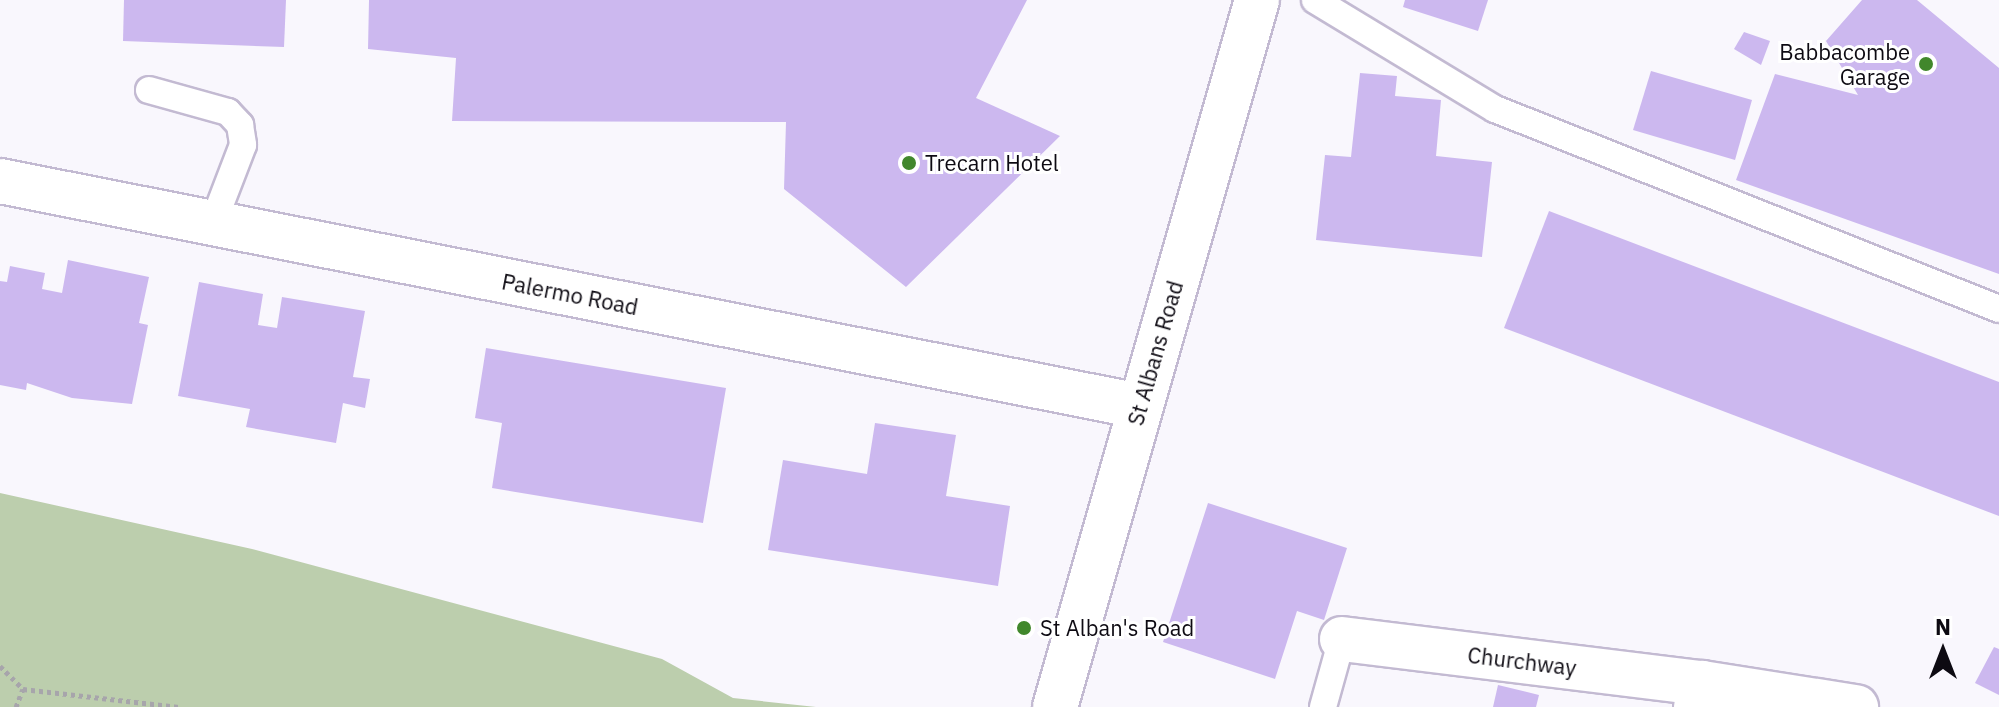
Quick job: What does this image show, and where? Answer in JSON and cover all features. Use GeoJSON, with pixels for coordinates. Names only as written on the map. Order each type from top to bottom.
{"type":"FeatureCollection","features":[{"type":"Feature","properties":{"kind":"street","name":"St Albans Road"},"geometry":{"type":"LineString","coordinates":[[1055,707],[1257,0]]}},
{"type":"Feature","properties":{"kind":"street","name":"Palermo Road"},"geometry":{"type":"LineString","coordinates":[[0,181],[1139,406]]}},
{"type":"Feature","properties":{"kind":"street","name":"Churchway"},"geometry":{"type":"LineString","coordinates":[[1342,639],[1699,695],[1856,707]]}},
{"type":"Feature","properties":{"kind":"lane"},"geometry":{"type":"LineString","coordinates":[[1315,0],[1495,109],[1999,309]]}},
{"type":"Feature","properties":{"kind":"lane"},"geometry":{"type":"LineString","coordinates":[[149,90],[228,112],[240,125],[243,145],[213,223]]}},
{"type":"Feature","properties":{"kind":"lane"},"geometry":{"type":"LineString","coordinates":[[1323,707],[1342,639]]}},
{"type":"Feature","properties":{"kind":"path"},"geometry":{"type":"LineString","coordinates":[[0,666],[23,689],[179,707]]}},
{"type":"Feature","properties":{"kind":"path"},"geometry":{"type":"LineString","coordinates":[[16,707],[23,689]]}},
{"type":"Feature","properties":{"kind":"green space"},"geometry":{"type":"Polygon","coordinates":[[[0,493],[252,549],[662,659],[733,698],[816,707],[0,707],[0,493]]]}},
{"type":"Feature","properties":{"kind":"building"},"geometry":{"type":"Polygon","coordinates":[[[124,0],[286,0],[284,47],[123,41],[124,0]]]}},
{"type":"Feature","properties":{"kind":"building","name":"Trecarn Hotel"},"geometry":{"type":"Polygon","coordinates":[[[369,0],[1027,0],[976,98],[1060,136],[906,287],[784,189],[786,122],[452,121],[456,58],[368,49],[369,0]]]}},
{"type":"Feature","properties":{"kind":"building"},"geometry":{"type":"Polygon","coordinates":[[[1405,0],[1488,0],[1478,31],[1403,7],[1405,0]]]}},
{"type":"Feature","properties":{"kind":"building"},"geometry":{"type":"Polygon","coordinates":[[[1862,0],[1917,0],[1999,68],[1999,274],[1736,180],[1775,74],[1858,95],[1826,41],[1862,0]]]}},
{"type":"Feature","properties":{"kind":"building"},"geometry":{"type":"Polygon","coordinates":[[[1744,32],[1770,41],[1761,65],[1734,49],[1744,32]]]}},
{"type":"Feature","properties":{"kind":"building"},"geometry":{"type":"Polygon","coordinates":[[[1651,71],[1752,100],[1735,160],[1633,130],[1651,71]]]}},
{"type":"Feature","properties":{"kind":"building"},"geometry":{"type":"Polygon","coordinates":[[[1360,73],[1397,76],[1395,96],[1441,100],[1436,156],[1492,162],[1482,257],[1316,240],[1325,155],[1351,157],[1360,73]]]}},
{"type":"Feature","properties":{"kind":"building"},"geometry":{"type":"Polygon","coordinates":[[[1549,211],[1999,382],[1999,516],[1504,328],[1549,211]]]}},
{"type":"Feature","properties":{"kind":"building"},"geometry":{"type":"Polygon","coordinates":[[[68,260],[149,277],[139,323],[148,325],[132,404],[72,398],[27,383],[26,390],[0,385],[0,281],[7,282],[10,266],[45,273],[42,289],[62,293],[68,260]]]}},
{"type":"Feature","properties":{"kind":"building"},"geometry":{"type":"Polygon","coordinates":[[[199,282],[263,294],[258,325],[277,328],[282,297],[365,311],[353,377],[370,379],[365,408],[343,403],[336,443],[246,427],[250,409],[178,396],[199,282]]]}},
{"type":"Feature","properties":{"kind":"building"},"geometry":{"type":"Polygon","coordinates":[[[486,348],[726,388],[703,523],[492,488],[502,423],[475,418],[486,348]]]}},
{"type":"Feature","properties":{"kind":"building"},"geometry":{"type":"Polygon","coordinates":[[[875,423],[956,435],[946,496],[1010,506],[998,586],[768,550],[783,460],[867,474],[875,423]]]}},
{"type":"Feature","properties":{"kind":"building"},"geometry":{"type":"Polygon","coordinates":[[[1208,503],[1347,548],[1324,620],[1297,611],[1275,679],[1163,642],[1208,503]]]}},
{"type":"Feature","properties":{"kind":"building"},"geometry":{"type":"Polygon","coordinates":[[[1994,647],[1999,649],[1999,695],[1975,683],[1994,647]]]}},
{"type":"Feature","properties":{"kind":"building"},"geometry":{"type":"Polygon","coordinates":[[[1498,685],[1539,695],[1536,707],[1493,707],[1498,685]]]}},
{"type":"Feature","properties":{"kind":"place","name":"Babbacombe Garage"},"geometry":{"type":"Point","coordinates":[1926,64]}},
{"type":"Feature","properties":{"kind":"place","name":"Trecarn Hotel"},"geometry":{"type":"Point","coordinates":[909,163]}},
{"type":"Feature","properties":{"kind":"place","name":"St Alban's Road"},"geometry":{"type":"Point","coordinates":[1024,628]}}]}
